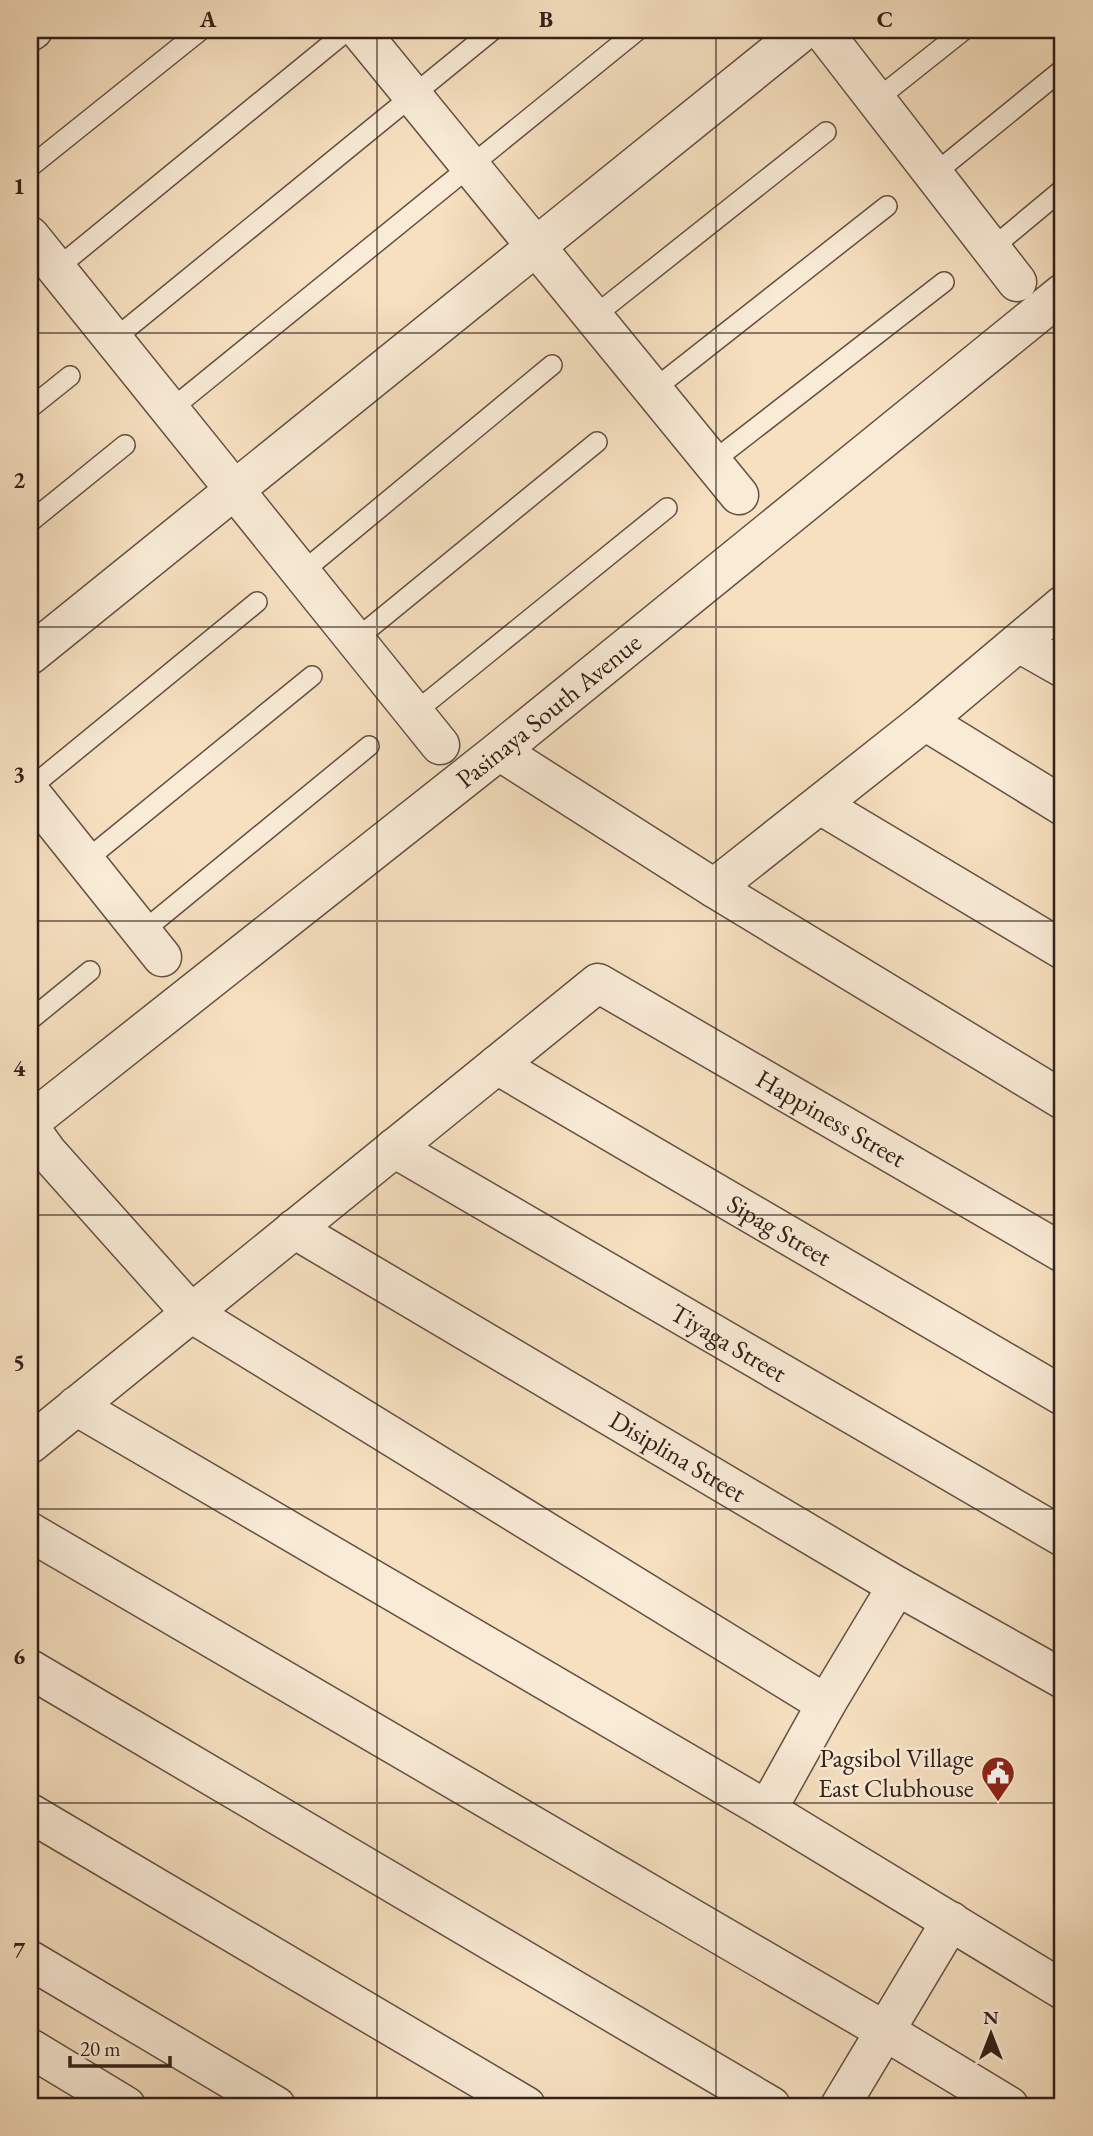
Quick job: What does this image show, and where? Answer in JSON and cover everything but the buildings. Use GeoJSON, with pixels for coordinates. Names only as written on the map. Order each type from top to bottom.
{"type":"FeatureCollection","features":[{"type":"Feature","properties":{"kind":"street"},"geometry":{"type":"LineString","coordinates":[[359,30],[739,495]]}},
{"type":"Feature","properties":{"kind":"street"},"geometry":{"type":"LineString","coordinates":[[30,655],[804,30]]}},
{"type":"Feature","properties":{"kind":"street"},"geometry":{"type":"LineString","coordinates":[[822,30],[1017,282]]}},
{"type":"Feature","properties":{"kind":"street"},"geometry":{"type":"LineString","coordinates":[[30,236],[440,745]]}},
{"type":"Feature","properties":{"kind":"street","name":"Pasinaya South Avenue"},"geometry":{"type":"LineString","coordinates":[[30,1122],[499,751],[1063,293]]}},
{"type":"Feature","properties":{"kind":"street"},"geometry":{"type":"LineString","coordinates":[[714,887],[925,721],[1063,605]]}},
{"type":"Feature","properties":{"kind":"street"},"geometry":{"type":"LineString","coordinates":[[1018,643],[1063,668]]}},
{"type":"Feature","properties":{"kind":"street"},"geometry":{"type":"LineString","coordinates":[[925,721],[1063,806]]}},
{"type":"Feature","properties":{"kind":"street"},"geometry":{"type":"LineString","coordinates":[[499,751],[714,887],[1063,1100]]}},
{"type":"Feature","properties":{"kind":"street"},"geometry":{"type":"LineString","coordinates":[[30,790],[152,944]]}},
{"type":"Feature","properties":{"kind":"street"},"geometry":{"type":"LineString","coordinates":[[820,805],[1063,950]]}},
{"type":"Feature","properties":{"kind":"street","name":"Happiness Street"},"geometry":{"type":"LineString","coordinates":[[497,1065],[598,983],[1063,1253]]}},
{"type":"Feature","properties":{"kind":"street"},"geometry":{"type":"LineString","coordinates":[[30,1444],[497,1065]]}},
{"type":"Feature","properties":{"kind":"street","name":"Sipag Street"},"geometry":{"type":"LineString","coordinates":[[497,1065],[1063,1396]]}},
{"type":"Feature","properties":{"kind":"street"},"geometry":{"type":"LineString","coordinates":[[30,1128],[48,1153],[191,1313],[826,1704]]}},
{"type":"Feature","properties":{"kind":"street","name":"Tiyaga Street"},"geometry":{"type":"LineString","coordinates":[[394,1148],[1063,1538]]}},
{"type":"Feature","properties":{"kind":"street","name":"Disiplina Street"},"geometry":{"type":"LineString","coordinates":[[294,1229],[897,1586],[1063,1679]]}},
{"type":"Feature","properties":{"kind":"street"},"geometry":{"type":"LineString","coordinates":[[76,1406],[767,1811],[1063,1990]]}},
{"type":"Feature","properties":{"kind":"street"},"geometry":{"type":"LineString","coordinates":[[30,1532],[1009,2106]]}},
{"type":"Feature","properties":{"kind":"street"},"geometry":{"type":"LineString","coordinates":[[767,1811],[826,1704],[897,1586]]}},
{"type":"Feature","properties":{"kind":"street"},"geometry":{"type":"LineString","coordinates":[[30,1668],[771,2106]]}},
{"type":"Feature","properties":{"kind":"street"},"geometry":{"type":"LineString","coordinates":[[30,1812],[526,2106]]}},
{"type":"Feature","properties":{"kind":"street"},"geometry":{"type":"LineString","coordinates":[[840,2106],[951,1921]]}},
{"type":"Feature","properties":{"kind":"street"},"geometry":{"type":"LineString","coordinates":[[30,1960],[276,2106]]}},
{"type":"Feature","properties":{"kind":"street"},"geometry":{"type":"LineString","coordinates":[[30,2048],[126,2106]]}},
{"type":"Feature","properties":{"kind":"lane"},"geometry":{"type":"LineString","coordinates":[[30,167],[201,30]]}},
{"type":"Feature","properties":{"kind":"lane"},"geometry":{"type":"LineString","coordinates":[[56,269],[348,30]]}},
{"type":"Feature","properties":{"kind":"lane"},"geometry":{"type":"LineString","coordinates":[[113,340],[494,30]]}},
{"type":"Feature","properties":{"kind":"lane"},"geometry":{"type":"LineString","coordinates":[[170,410],[638,30]]}},
{"type":"Feature","properties":{"kind":"lane"},"geometry":{"type":"LineString","coordinates":[[876,100],[964,30]]}},
{"type":"Feature","properties":{"kind":"lane"},"geometry":{"type":"LineString","coordinates":[[934,174],[1063,69]]}},
{"type":"Feature","properties":{"kind":"lane"},"geometry":{"type":"LineString","coordinates":[[593,317],[826,132]]}},
{"type":"Feature","properties":{"kind":"lane"},"geometry":{"type":"LineString","coordinates":[[992,249],[1063,188]]}},
{"type":"Feature","properties":{"kind":"lane"},"geometry":{"type":"LineString","coordinates":[[653,390],[887,206]]}},
{"type":"Feature","properties":{"kind":"lane"},"geometry":{"type":"LineString","coordinates":[[712,462],[944,282]]}},
{"type":"Feature","properties":{"kind":"lane"},"geometry":{"type":"LineString","coordinates":[[301,573],[552,366]]}},
{"type":"Feature","properties":{"kind":"lane"},"geometry":{"type":"LineString","coordinates":[[30,408],[70,376]]}},
{"type":"Feature","properties":{"kind":"lane"},"geometry":{"type":"LineString","coordinates":[[355,640],[597,442]]}},
{"type":"Feature","properties":{"kind":"lane"},"geometry":{"type":"LineString","coordinates":[[30,522],[125,445]]}},
{"type":"Feature","properties":{"kind":"lane"},"geometry":{"type":"LineString","coordinates":[[414,713],[667,508]]}},
{"type":"Feature","properties":{"kind":"lane"},"geometry":{"type":"LineString","coordinates":[[30,790],[257,602]]}},
{"type":"Feature","properties":{"kind":"lane"},"geometry":{"type":"LineString","coordinates":[[85,861],[312,676]]}},
{"type":"Feature","properties":{"kind":"lane"},"geometry":{"type":"LineString","coordinates":[[152,944],[369,746]]}},
{"type":"Feature","properties":{"kind":"lane"},"geometry":{"type":"LineString","coordinates":[[30,1020],[90,971]]}},
{"type":"Feature","properties":{"kind":"place","name":"Pagsibol Village East Clubhouse"},"geometry":{"type":"Point","coordinates":[998,1803]}}]}
